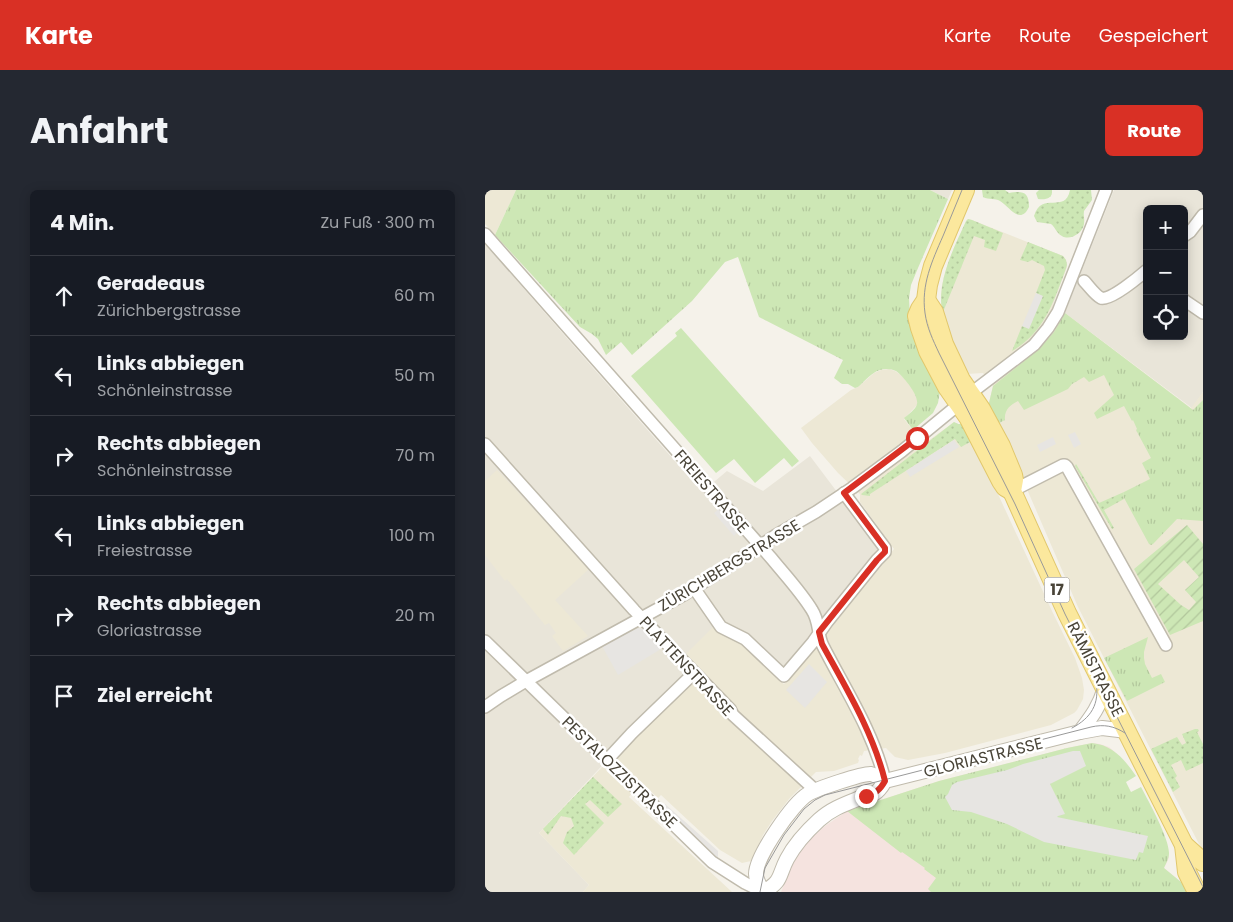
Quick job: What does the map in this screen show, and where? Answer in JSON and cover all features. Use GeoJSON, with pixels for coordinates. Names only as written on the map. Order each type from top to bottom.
{"type":"FeatureCollection","features":[{"type":"Feature","properties":{"kind":"main road","name":"RÄMISTRASSE"},"geometry":{"type":"LineString","coordinates":[[965,190],[933,266],[926,300],[934,312],[943,344],[961,380],[968,417],[1005,487],[1012,491],[1067,613],[1184,845],[1187,872],[1197,892]]}},
{"type":"Feature","properties":{"kind":"main road","name":"RÄMISTRASSE"},"geometry":{"type":"LineString","coordinates":[[1184,845],[1203,862]]}},
{"type":"Feature","properties":{"kind":"street","name":"ZÜRICHBERGSTRASSE"},"geometry":{"type":"LineString","coordinates":[[485,707],[526,681],[694,588],[816,512],[902,450],[1034,345],[1048,328],[1061,303],[1106,190]]}},
{"type":"Feature","properties":{"kind":"street"},"geometry":{"type":"LineString","coordinates":[[1188,232],[1203,215]]}},
{"type":"Feature","properties":{"kind":"street","name":"FREIESTRASSE"},"geometry":{"type":"LineString","coordinates":[[485,234],[783,572],[813,610],[819,623],[822,644],[873,742],[885,781]]}},
{"type":"Feature","properties":{"kind":"street"},"geometry":{"type":"LineString","coordinates":[[1084,281],[1100,298],[1106,298],[1135,281],[1143,274]]}},
{"type":"Feature","properties":{"kind":"street"},"geometry":{"type":"LineString","coordinates":[[1188,303],[1203,313]]}},
{"type":"Feature","properties":{"kind":"street","name":"PLATTENSTRASSE"},"geometry":{"type":"LineString","coordinates":[[485,444],[642,618],[731,709],[733,715],[815,790]]}},
{"type":"Feature","properties":{"kind":"street"},"geometry":{"type":"LineString","coordinates":[[1012,491],[1065,465],[1167,645]]}},
{"type":"Feature","properties":{"kind":"street"},"geometry":{"type":"LineString","coordinates":[[694,588],[721,627],[745,639],[784,676],[885,552],[885,548],[844,493]]}},
{"type":"Feature","properties":{"kind":"street","name":"PESTALOZZISTRASSE"},"geometry":{"type":"LineString","coordinates":[[485,641],[712,862],[763,892]]}},
{"type":"Feature","properties":{"kind":"street"},"geometry":{"type":"LineString","coordinates":[[607,760],[694,673]]}},
{"type":"Feature","properties":{"kind":"street"},"geometry":{"type":"LineString","coordinates":[[1080,732],[1098,708],[1105,688]]}},
{"type":"Feature","properties":{"kind":"street","name":"GLORIASTRASSE"},"geometry":{"type":"LineString","coordinates":[[885,781],[871,774],[860,776],[815,790],[802,799],[776,832],[758,866],[756,875],[763,892],[778,882],[787,859],[806,832],[819,819],[836,808],[874,794],[885,781],[1080,732],[1102,728],[1127,731]]}},
{"type":"Feature","properties":{"kind":"shaded area"},"geometry":{"type":"Polygon","coordinates":[[[485,190],[516,190],[495,235],[485,224],[485,190]]]}},
{"type":"Feature","properties":{"kind":"shaded area"},"geometry":{"type":"Polygon","coordinates":[[[930,190],[952,190],[948,199],[930,190]]]}},
{"type":"Feature","properties":{"kind":"shaded area"},"geometry":{"type":"Polygon","coordinates":[[[1114,190],[1203,190],[1203,392],[1192,408],[1065,313],[1114,190]]]}},
{"type":"Feature","properties":{"kind":"shaded area"},"geometry":{"type":"Polygon","coordinates":[[[968,219],[1063,256],[1067,267],[1053,305],[1191,408],[1203,392],[1203,850],[1078,607],[1007,443],[988,407],[993,386],[983,373],[967,374],[945,327],[941,297],[942,285],[949,260],[968,219]]]}},
{"type":"Feature","properties":{"kind":"shaded area"},"geometry":{"type":"Polygon","coordinates":[[[485,244],[702,492],[727,471],[763,491],[810,456],[880,549],[879,554],[776,677],[756,654],[686,654],[703,672],[684,687],[612,755],[539,833],[589,885],[583,892],[485,892],[485,244]]]}},
{"type":"Feature","properties":{"kind":"shaded area"},"geometry":{"type":"Polygon","coordinates":[[[1036,293],[1043,296],[1029,329],[1022,326],[1036,293]]]}},
{"type":"Feature","properties":{"kind":"shaded area"},"geometry":{"type":"Polygon","coordinates":[[[889,369],[901,375],[914,391],[918,401],[917,405],[904,419],[924,444],[954,422],[963,424],[1075,658],[1082,678],[1083,699],[1074,713],[1051,725],[945,753],[908,760],[895,757],[886,748],[864,751],[858,759],[858,763],[834,771],[816,772],[789,799],[772,821],[751,861],[742,863],[720,850],[661,795],[658,798],[612,755],[684,687],[703,672],[686,654],[713,627],[744,643],[784,684],[804,662],[894,549],[860,502],[860,494],[838,473],[801,428],[851,390],[858,387],[874,373],[889,369]]]}},
{"type":"Feature","properties":{"kind":"shaded area"},"geometry":{"type":"Polygon","coordinates":[[[1075,432],[1081,444],[1074,448],[1068,435],[1075,432]]]}},
{"type":"Feature","properties":{"kind":"shaded area"},"geometry":{"type":"Polygon","coordinates":[[[1053,437],[1056,444],[1040,452],[1037,445],[1053,437]]]}},
{"type":"Feature","properties":{"kind":"shaded area"},"geometry":{"type":"Polygon","coordinates":[[[954,440],[959,447],[910,477],[906,471],[954,440]]]}},
{"type":"Feature","properties":{"kind":"shaded area"},"geometry":{"type":"Polygon","coordinates":[[[497,470],[589,569],[555,600],[588,636],[563,651],[552,636],[556,633],[549,623],[545,625],[507,579],[505,581],[485,555],[485,481],[497,470]]]}},
{"type":"Feature","properties":{"kind":"shaded area"},"geometry":{"type":"Polygon","coordinates":[[[720,508],[740,530],[734,536],[714,513],[720,508]]]}},
{"type":"Feature","properties":{"kind":"shaded area"},"geometry":{"type":"Polygon","coordinates":[[[638,628],[643,629],[661,649],[618,675],[602,646],[638,628]]]}},
{"type":"Feature","properties":{"kind":"shaded area"},"geometry":{"type":"Polygon","coordinates":[[[809,664],[827,682],[805,708],[786,690],[809,664]]]}},
{"type":"Feature","properties":{"kind":"shaded area"},"geometry":{"type":"Polygon","coordinates":[[[1092,743],[1109,747],[1115,752],[1086,766],[1168,849],[1169,858],[1164,868],[1181,882],[1187,892],[781,892],[793,863],[806,843],[825,826],[847,811],[939,781],[1092,743]]]}},
{"type":"Feature","properties":{"kind":"shaded area"},"geometry":{"type":"Polygon","coordinates":[[[1073,751],[1080,751],[1086,766],[1050,784],[1065,814],[1057,817],[1148,836],[1143,853],[1139,852],[1136,860],[1044,842],[1007,824],[971,812],[952,810],[945,797],[952,785],[957,782],[1073,751]]]}},
{"type":"Feature","properties":{"kind":"shaded area"},"geometry":{"type":"Polygon","coordinates":[[[603,766],[632,793],[629,797],[732,892],[583,892],[589,885],[539,833],[603,766]]]}},
{"type":"Feature","properties":{"kind":"shaded area"},"geometry":{"type":"Polygon","coordinates":[[[662,804],[665,804],[718,851],[718,858],[664,811],[662,804]]]}},
{"type":"Feature","properties":{"kind":"green space"},"geometry":{"type":"Polygon","coordinates":[[[516,190],[930,190],[948,199],[911,285],[909,298],[910,318],[940,391],[938,403],[933,413],[913,430],[904,418],[915,408],[917,404],[916,396],[903,377],[894,370],[882,369],[877,371],[855,388],[848,384],[842,384],[834,378],[843,360],[759,317],[738,257],[725,262],[692,301],[632,355],[621,342],[606,355],[598,339],[580,327],[495,235],[516,190]]]}},
{"type":"Feature","properties":{"kind":"green space"},"geometry":{"type":"Polygon","coordinates":[[[982,190],[1005,190],[1009,193],[1024,193],[1028,198],[1029,207],[1022,215],[1018,215],[1000,201],[983,197],[982,190]]]}},
{"type":"Feature","properties":{"kind":"green space"},"geometry":{"type":"Polygon","coordinates":[[[1039,190],[1052,190],[1052,193],[1046,199],[1038,199],[1036,193],[1039,190]]]}},
{"type":"Feature","properties":{"kind":"green space"},"geometry":{"type":"Polygon","coordinates":[[[1070,190],[1091,190],[1092,200],[1084,211],[1083,227],[1079,233],[1069,238],[1060,235],[1051,224],[1037,222],[1034,216],[1042,204],[1063,201],[1070,190]]]}},
{"type":"Feature","properties":{"kind":"green space"},"geometry":{"type":"Polygon","coordinates":[[[968,219],[1003,233],[996,251],[984,247],[985,240],[974,236],[942,313],[942,289],[947,266],[968,219]]]}},
{"type":"Feature","properties":{"kind":"green space"},"geometry":{"type":"Polygon","coordinates":[[[1028,242],[1063,256],[1067,265],[1047,315],[1036,331],[1012,351],[1022,326],[1029,328],[1042,296],[1036,293],[1045,270],[1044,266],[1032,260],[1028,262],[1020,260],[1028,242]]]}},
{"type":"Feature","properties":{"kind":"green space"},"geometry":{"type":"Polygon","coordinates":[[[1065,313],[1193,410],[1203,400],[1203,521],[1177,519],[1153,544],[1149,544],[1123,496],[1124,492],[1150,479],[1142,463],[1151,458],[1136,430],[1133,420],[1124,406],[1097,419],[1094,413],[1114,395],[1104,375],[1089,382],[1084,377],[1072,384],[1068,389],[1024,410],[1018,401],[1008,408],[1005,413],[1005,420],[997,424],[988,407],[993,386],[1039,349],[1054,332],[1065,313]]]}},
{"type":"Feature","properties":{"kind":"green space"},"geometry":{"type":"Polygon","coordinates":[[[681,328],[799,461],[792,467],[784,458],[755,483],[734,459],[716,473],[631,376],[677,336],[675,333],[681,328]]]}},
{"type":"Feature","properties":{"kind":"green space"},"geometry":{"type":"Polygon","coordinates":[[[954,422],[963,424],[972,441],[961,447],[955,439],[870,494],[870,496],[861,494],[954,422]]]}},
{"type":"Feature","properties":{"kind":"green space"},"geometry":{"type":"Polygon","coordinates":[[[1076,464],[1099,503],[1124,492],[1124,499],[1104,510],[1114,528],[1112,529],[1075,466],[1076,464]]]}},
{"type":"Feature","properties":{"kind":"green space"},"geometry":{"type":"Polygon","coordinates":[[[1187,525],[1203,544],[1203,621],[1170,635],[1134,569],[1187,525]],[[1184,560],[1158,584],[1189,610],[1196,602],[1185,590],[1199,577],[1184,560]]]}},
{"type":"Feature","properties":{"kind":"green space"},"geometry":{"type":"Polygon","coordinates":[[[1148,637],[1144,652],[1145,664],[1152,678],[1161,674],[1165,682],[1127,701],[1104,658],[1148,637]]]}},
{"type":"Feature","properties":{"kind":"green space"},"geometry":{"type":"Polygon","coordinates":[[[1198,729],[1199,731],[1197,732],[1203,744],[1203,763],[1186,771],[1181,760],[1171,765],[1180,787],[1173,792],[1151,749],[1177,737],[1182,745],[1186,743],[1182,734],[1198,729]]]}},
{"type":"Feature","properties":{"kind":"green space"},"geometry":{"type":"Polygon","coordinates":[[[1092,743],[1099,744],[1118,754],[1136,776],[1126,782],[1131,792],[1141,787],[1166,838],[1169,857],[1164,868],[1181,882],[1187,892],[931,892],[928,889],[936,878],[847,811],[939,781],[1092,743]]]}},
{"type":"Feature","properties":{"kind":"green space"},"geometry":{"type":"Polygon","coordinates":[[[593,777],[622,804],[608,817],[590,800],[585,804],[604,823],[574,855],[563,843],[567,832],[574,826],[571,818],[561,816],[548,835],[543,829],[593,777]]]}},
{"type":"Feature","properties":{"kind":"tram line"},"geometry":{"type":"LineString","coordinates":[[962,190],[928,273],[924,303],[932,339],[1015,504],[1065,614],[1203,887]]}},
{"type":"Feature","properties":{"kind":"tram line"},"geometry":{"type":"LineString","coordinates":[[1072,728],[1084,720],[1093,710],[1097,697],[1096,682]]}},
{"type":"Feature","properties":{"kind":"tram line"},"geometry":{"type":"LineString","coordinates":[[760,892],[765,868],[784,835],[804,809],[825,795],[1091,727],[1109,726],[1125,733]]}},
{"type":"Feature","properties":{"kind":"route"},"geometry":{"type":"LineString","coordinates":[[866,796],[874,794],[881,788],[885,781],[883,772],[873,742],[822,644],[819,632],[885,552],[885,548],[844,493],[917,438]]}}]}
